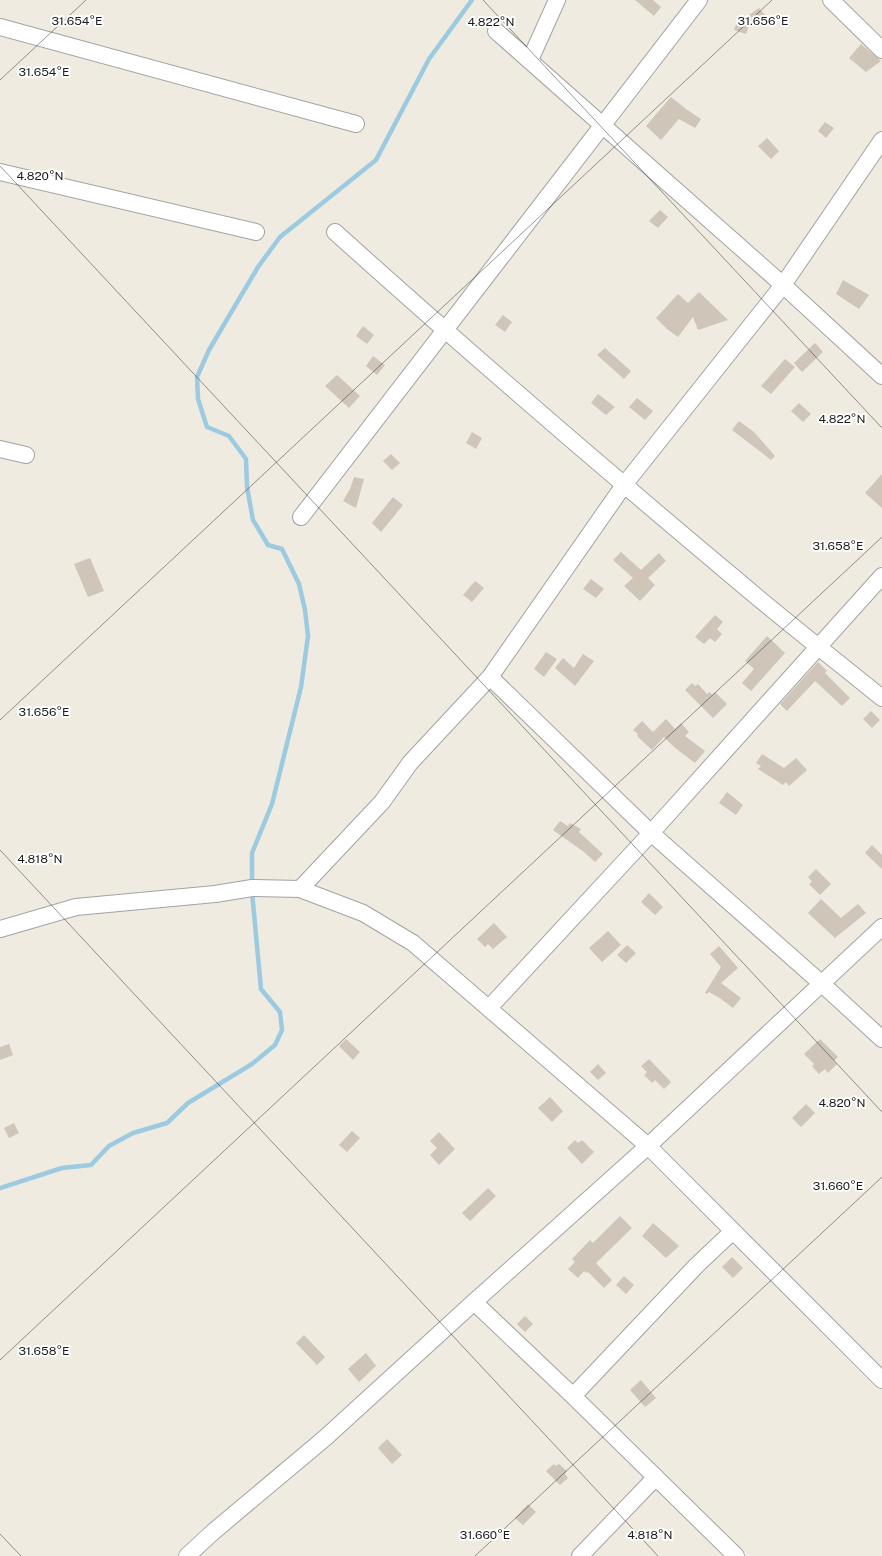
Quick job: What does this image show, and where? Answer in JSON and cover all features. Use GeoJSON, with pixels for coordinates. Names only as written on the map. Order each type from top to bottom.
{"type":"FeatureCollection","features":[{"type":"Feature","properties":{"kind":"street"},"geometry":{"type":"LineString","coordinates":[[530,60],[557,0]]}},
{"type":"Feature","properties":{"kind":"street"},"geometry":{"type":"LineString","coordinates":[[301,517],[699,0]]}},
{"type":"Feature","properties":{"kind":"street"},"geometry":{"type":"LineString","coordinates":[[831,0],[882,50]]}},
{"type":"Feature","properties":{"kind":"street"},"geometry":{"type":"LineString","coordinates":[[0,27],[356,124]]}},
{"type":"Feature","properties":{"kind":"street"},"geometry":{"type":"LineString","coordinates":[[496,31],[783,285],[882,376]]}},
{"type":"Feature","properties":{"kind":"street"},"geometry":{"type":"LineString","coordinates":[[300,889],[382,802],[410,763],[490,676],[624,485],[783,285],[882,140]]}},
{"type":"Feature","properties":{"kind":"street"},"geometry":{"type":"LineString","coordinates":[[0,172],[256,232]]}},
{"type":"Feature","properties":{"kind":"street"},"geometry":{"type":"LineString","coordinates":[[335,232],[444,331],[624,485],[740,583],[882,698]]}},
{"type":"Feature","properties":{"kind":"street"},"geometry":{"type":"LineString","coordinates":[[0,449],[26,455]]}},
{"type":"Feature","properties":{"kind":"street"},"geometry":{"type":"LineString","coordinates":[[489,1008],[651,833],[882,576]]}},
{"type":"Feature","properties":{"kind":"street"},"geometry":{"type":"LineString","coordinates":[[490,676],[651,833],[882,1039]]}},
{"type":"Feature","properties":{"kind":"street"},"geometry":{"type":"LineString","coordinates":[[0,929],[76,907],[215,894],[252,888],[300,889],[363,913],[413,943],[648,1146],[882,1380]]}},
{"type":"Feature","properties":{"kind":"street"},"geometry":{"type":"LineString","coordinates":[[186,1556],[325,1438],[648,1146],[882,927]]}},
{"type":"Feature","properties":{"kind":"street"},"geometry":{"type":"LineString","coordinates":[[573,1396],[697,1265],[733,1231]]}},
{"type":"Feature","properties":{"kind":"street"},"geometry":{"type":"LineString","coordinates":[[474,1302],[736,1556]]}},
{"type":"Feature","properties":{"kind":"street"},"geometry":{"type":"LineString","coordinates":[[580,1556],[656,1477]]}},
{"type":"Feature","properties":{"kind":"building"},"geometry":{"type":"Polygon","coordinates":[[[635,0],[653,0],[661,7],[654,16],[635,0]]]}},
{"type":"Feature","properties":{"kind":"building"},"geometry":{"type":"Polygon","coordinates":[[[759,8],[766,16],[757,23],[749,15],[759,8]]]}},
{"type":"Feature","properties":{"kind":"building"},"geometry":{"type":"Polygon","coordinates":[[[738,19],[750,23],[746,34],[734,30],[738,19]]]}},
{"type":"Feature","properties":{"kind":"building"},"geometry":{"type":"Polygon","coordinates":[[[861,44],[881,61],[866,72],[849,58],[861,44]]]}},
{"type":"Feature","properties":{"kind":"building"},"geometry":{"type":"Polygon","coordinates":[[[671,97],[701,119],[695,128],[679,119],[661,140],[646,126],[671,97]]]}},
{"type":"Feature","properties":{"kind":"building"},"geometry":{"type":"Polygon","coordinates":[[[825,122],[834,128],[826,138],[818,131],[825,122]]]}},
{"type":"Feature","properties":{"kind":"building"},"geometry":{"type":"Polygon","coordinates":[[[767,138],[779,151],[771,159],[758,146],[767,138]]]}},
{"type":"Feature","properties":{"kind":"building"},"geometry":{"type":"Polygon","coordinates":[[[660,210],[668,217],[658,228],[649,221],[660,210]]]}},
{"type":"Feature","properties":{"kind":"building"},"geometry":{"type":"Polygon","coordinates":[[[843,280],[869,295],[859,309],[836,294],[843,280]]]}},
{"type":"Feature","properties":{"kind":"building"},"geometry":{"type":"Polygon","coordinates":[[[699,292],[728,320],[698,330],[693,317],[678,337],[656,318],[678,294],[688,303],[699,292]]]}},
{"type":"Feature","properties":{"kind":"building"},"geometry":{"type":"Polygon","coordinates":[[[503,315],[512,322],[505,332],[495,325],[503,315]]]}},
{"type":"Feature","properties":{"kind":"building"},"geometry":{"type":"Polygon","coordinates":[[[363,326],[374,335],[367,344],[356,336],[363,326]]]}},
{"type":"Feature","properties":{"kind":"building"},"geometry":{"type":"Polygon","coordinates":[[[815,343],[823,352],[802,372],[794,363],[815,343]]]}},
{"type":"Feature","properties":{"kind":"building"},"geometry":{"type":"Polygon","coordinates":[[[605,348],[631,371],[624,379],[597,355],[605,348]]]}},
{"type":"Feature","properties":{"kind":"building"},"geometry":{"type":"Polygon","coordinates":[[[373,356],[385,365],[377,375],[366,366],[373,356]]]}},
{"type":"Feature","properties":{"kind":"building"},"geometry":{"type":"Polygon","coordinates":[[[785,359],[795,367],[771,394],[761,386],[785,359]]]}},
{"type":"Feature","properties":{"kind":"building"},"geometry":{"type":"Polygon","coordinates":[[[337,375],[360,396],[349,408],[325,386],[337,375]]]}},
{"type":"Feature","properties":{"kind":"building"},"geometry":{"type":"Polygon","coordinates":[[[598,394],[615,407],[606,415],[591,403],[598,394]]]}},
{"type":"Feature","properties":{"kind":"building"},"geometry":{"type":"Polygon","coordinates":[[[637,398],[653,411],[645,420],[629,407],[637,398]]]}},
{"type":"Feature","properties":{"kind":"building"},"geometry":{"type":"Polygon","coordinates":[[[799,403],[811,414],[803,422],[791,411],[799,403]]]}},
{"type":"Feature","properties":{"kind":"building"},"geometry":{"type":"Polygon","coordinates":[[[739,421],[754,432],[775,456],[771,460],[732,430],[739,421]]]}},
{"type":"Feature","properties":{"kind":"building"},"geometry":{"type":"Polygon","coordinates":[[[472,432],[482,438],[476,449],[466,443],[472,432]]]}},
{"type":"Feature","properties":{"kind":"building"},"geometry":{"type":"Polygon","coordinates":[[[391,454],[400,463],[392,470],[383,461],[391,454]]]}},
{"type":"Feature","properties":{"kind":"building"},"geometry":{"type":"Polygon","coordinates":[[[882,474],[882,508],[865,493],[882,474]]]}},
{"type":"Feature","properties":{"kind":"building"},"geometry":{"type":"Polygon","coordinates":[[[354,477],[364,479],[356,508],[343,501],[354,477]]]}},
{"type":"Feature","properties":{"kind":"building"},"geometry":{"type":"Polygon","coordinates":[[[393,497],[403,505],[381,532],[372,523],[393,497]]]}},
{"type":"Feature","properties":{"kind":"building"},"geometry":{"type":"Polygon","coordinates":[[[621,552],[641,570],[659,553],[666,561],[648,578],[655,585],[640,601],[624,586],[633,578],[613,560],[621,552]]]}},
{"type":"Feature","properties":{"kind":"building"},"geometry":{"type":"Polygon","coordinates":[[[90,558],[104,591],[88,597],[74,564],[90,558]]]}},
{"type":"Feature","properties":{"kind":"building"},"geometry":{"type":"Polygon","coordinates":[[[591,579],[604,589],[596,598],[583,589],[591,579]]]}},
{"type":"Feature","properties":{"kind":"building"},"geometry":{"type":"Polygon","coordinates":[[[475,581],[484,588],[472,602],[463,595],[475,581]]]}},
{"type":"Feature","properties":{"kind":"building"},"geometry":{"type":"Polygon","coordinates":[[[715,615],[723,622],[717,629],[722,634],[715,642],[710,638],[704,644],[695,637],[715,615]]]}},
{"type":"Feature","properties":{"kind":"building"},"geometry":{"type":"Polygon","coordinates":[[[767,636],[785,653],[751,691],[742,683],[754,669],[745,661],[767,636]]]}},
{"type":"Feature","properties":{"kind":"building"},"geometry":{"type":"Polygon","coordinates":[[[546,652],[557,659],[544,677],[534,669],[546,652]]]}},
{"type":"Feature","properties":{"kind":"building"},"geometry":{"type":"Polygon","coordinates":[[[583,654],[594,661],[575,686],[555,668],[563,658],[574,668],[583,654]]]}},
{"type":"Feature","properties":{"kind":"building"},"geometry":{"type":"Polygon","coordinates":[[[818,662],[827,671],[825,673],[850,698],[842,706],[815,681],[787,711],[780,704],[818,662]]]}},
{"type":"Feature","properties":{"kind":"building"},"geometry":{"type":"Polygon","coordinates":[[[692,683],[695,686],[698,684],[707,694],[710,692],[712,695],[715,692],[727,704],[713,718],[685,690],[692,683]]]}},
{"type":"Feature","properties":{"kind":"building"},"geometry":{"type":"Polygon","coordinates":[[[871,711],[880,720],[872,728],[863,719],[871,711]]]}},
{"type":"Feature","properties":{"kind":"building"},"geometry":{"type":"Polygon","coordinates":[[[666,719],[675,729],[681,723],[689,732],[685,736],[705,751],[695,763],[664,737],[652,750],[633,730],[642,721],[653,732],[666,719]]]}},
{"type":"Feature","properties":{"kind":"building"},"geometry":{"type":"Polygon","coordinates":[[[762,754],[784,768],[796,758],[807,770],[789,786],[786,782],[783,785],[758,769],[761,766],[756,763],[762,754]]]}},
{"type":"Feature","properties":{"kind":"building"},"geometry":{"type":"Polygon","coordinates":[[[727,792],[743,805],[736,815],[719,803],[727,792]]]}},
{"type":"Feature","properties":{"kind":"building"},"geometry":{"type":"Polygon","coordinates":[[[560,821],[568,826],[570,823],[581,829],[579,832],[603,854],[595,862],[553,830],[560,821]]]}},
{"type":"Feature","properties":{"kind":"building"},"geometry":{"type":"Polygon","coordinates":[[[872,845],[882,855],[882,869],[865,853],[872,845]]]}},
{"type":"Feature","properties":{"kind":"building"},"geometry":{"type":"Polygon","coordinates":[[[816,869],[831,884],[820,895],[809,884],[812,882],[808,877],[816,869]]]}},
{"type":"Feature","properties":{"kind":"building"},"geometry":{"type":"Polygon","coordinates":[[[649,893],[663,907],[655,915],[641,902],[649,893]]]}},
{"type":"Feature","properties":{"kind":"building"},"geometry":{"type":"Polygon","coordinates":[[[821,899],[841,918],[858,904],[866,913],[835,938],[808,913],[821,899]]]}},
{"type":"Feature","properties":{"kind":"building"},"geometry":{"type":"Polygon","coordinates":[[[494,923],[507,937],[493,949],[488,944],[485,947],[477,939],[494,923]]]}},
{"type":"Feature","properties":{"kind":"building"},"geometry":{"type":"Polygon","coordinates":[[[608,931],[621,945],[602,962],[589,948],[608,931]]]}},
{"type":"Feature","properties":{"kind":"building"},"geometry":{"type":"Polygon","coordinates":[[[627,945],[636,953],[626,963],[617,955],[627,945]]]}},
{"type":"Feature","properties":{"kind":"building"},"geometry":{"type":"Polygon","coordinates":[[[719,946],[738,968],[721,983],[741,998],[733,1008],[709,992],[705,993],[721,967],[710,954],[719,946]]]}},
{"type":"Feature","properties":{"kind":"building"},"geometry":{"type":"Polygon","coordinates":[[[346,1039],[360,1052],[353,1060],[339,1046],[346,1039]]]}},
{"type":"Feature","properties":{"kind":"building"},"geometry":{"type":"Polygon","coordinates":[[[820,1039],[838,1057],[834,1061],[837,1064],[828,1073],[825,1069],[819,1074],[812,1066],[814,1064],[804,1054],[820,1039]]]}},
{"type":"Feature","properties":{"kind":"building"},"geometry":{"type":"Polygon","coordinates":[[[9,1044],[13,1055],[0,1060],[0,1047],[9,1044]]]}},
{"type":"Feature","properties":{"kind":"building"},"geometry":{"type":"Polygon","coordinates":[[[649,1059],[671,1082],[664,1089],[655,1080],[652,1083],[644,1075],[647,1072],[641,1066],[649,1059]]]}},
{"type":"Feature","properties":{"kind":"building"},"geometry":{"type":"Polygon","coordinates":[[[598,1064],[606,1073],[598,1080],[590,1072],[598,1064]]]}},
{"type":"Feature","properties":{"kind":"building"},"geometry":{"type":"Polygon","coordinates":[[[550,1097],[563,1111],[552,1122],[538,1108],[550,1097]]]}},
{"type":"Feature","properties":{"kind":"building"},"geometry":{"type":"Polygon","coordinates":[[[806,1104],[815,1113],[801,1127],[792,1118],[806,1104]]]}},
{"type":"Feature","properties":{"kind":"building"},"geometry":{"type":"Polygon","coordinates":[[[14,1123],[19,1133],[9,1138],[4,1128],[14,1123]]]}},
{"type":"Feature","properties":{"kind":"building"},"geometry":{"type":"Polygon","coordinates":[[[352,1131],[360,1138],[347,1152],[339,1145],[352,1131]]]}},
{"type":"Feature","properties":{"kind":"building"},"geometry":{"type":"Polygon","coordinates":[[[439,1132],[455,1149],[439,1165],[430,1155],[437,1148],[430,1141],[439,1132]]]}},
{"type":"Feature","properties":{"kind":"building"},"geometry":{"type":"Polygon","coordinates":[[[575,1140],[578,1143],[582,1140],[594,1152],[582,1164],[567,1148],[575,1140]]]}},
{"type":"Feature","properties":{"kind":"building"},"geometry":{"type":"Polygon","coordinates":[[[488,1188],[496,1196],[470,1221],[462,1213],[488,1188]]]}},
{"type":"Feature","properties":{"kind":"building"},"geometry":{"type":"Polygon","coordinates":[[[620,1216],[632,1228],[596,1263],[612,1280],[604,1288],[588,1272],[584,1271],[578,1278],[568,1269],[575,1262],[572,1259],[590,1240],[593,1243],[620,1216]]]}},
{"type":"Feature","properties":{"kind":"building"},"geometry":{"type":"Polygon","coordinates":[[[653,1223],[679,1246],[666,1258],[642,1236],[653,1223]]]}},
{"type":"Feature","properties":{"kind":"building"},"geometry":{"type":"Polygon","coordinates":[[[732,1257],[743,1268],[733,1278],[722,1267],[732,1257]]]}},
{"type":"Feature","properties":{"kind":"building"},"geometry":{"type":"Polygon","coordinates":[[[624,1276],[634,1285],[626,1294],[616,1285],[624,1276]]]}},
{"type":"Feature","properties":{"kind":"building"},"geometry":{"type":"Polygon","coordinates":[[[525,1316],[533,1324],[525,1332],[517,1324],[525,1316]]]}},
{"type":"Feature","properties":{"kind":"building"},"geometry":{"type":"Polygon","coordinates":[[[304,1335],[325,1357],[317,1365],[296,1343],[304,1335]]]}},
{"type":"Feature","properties":{"kind":"building"},"geometry":{"type":"Polygon","coordinates":[[[366,1353],[376,1366],[359,1382],[348,1369],[366,1353]]]}},
{"type":"Feature","properties":{"kind":"building"},"geometry":{"type":"Polygon","coordinates":[[[641,1380],[656,1398],[645,1407],[630,1390],[641,1380]]]}},
{"type":"Feature","properties":{"kind":"building"},"geometry":{"type":"Polygon","coordinates":[[[387,1439],[402,1455],[392,1464],[378,1448],[387,1439]]]}},
{"type":"Feature","properties":{"kind":"building"},"geometry":{"type":"Polygon","coordinates":[[[554,1464],[556,1466],[559,1464],[567,1471],[565,1474],[568,1478],[560,1485],[546,1471],[554,1464]]]}},
{"type":"Feature","properties":{"kind":"building"},"geometry":{"type":"Polygon","coordinates":[[[528,1504],[536,1512],[523,1525],[515,1518],[528,1504]]]}},
{"type":"Feature","properties":{"kind":"waterway"},"geometry":{"type":"LineString","coordinates":[[252,884],[252,853],[272,804],[301,687],[308,636],[299,584],[282,549],[268,545],[253,520],[247,487],[246,459],[229,436],[207,427],[198,399],[197,377],[209,350],[258,267],[280,237],[376,160],[429,59],[472,0]]}},
{"type":"Feature","properties":{"kind":"waterway"},"geometry":{"type":"LineString","coordinates":[[0,1188],[62,1168],[91,1165],[109,1146],[133,1133],[167,1123],[188,1103],[252,1064],[275,1045],[282,1030],[280,1012],[261,989],[252,892]]}}]}
